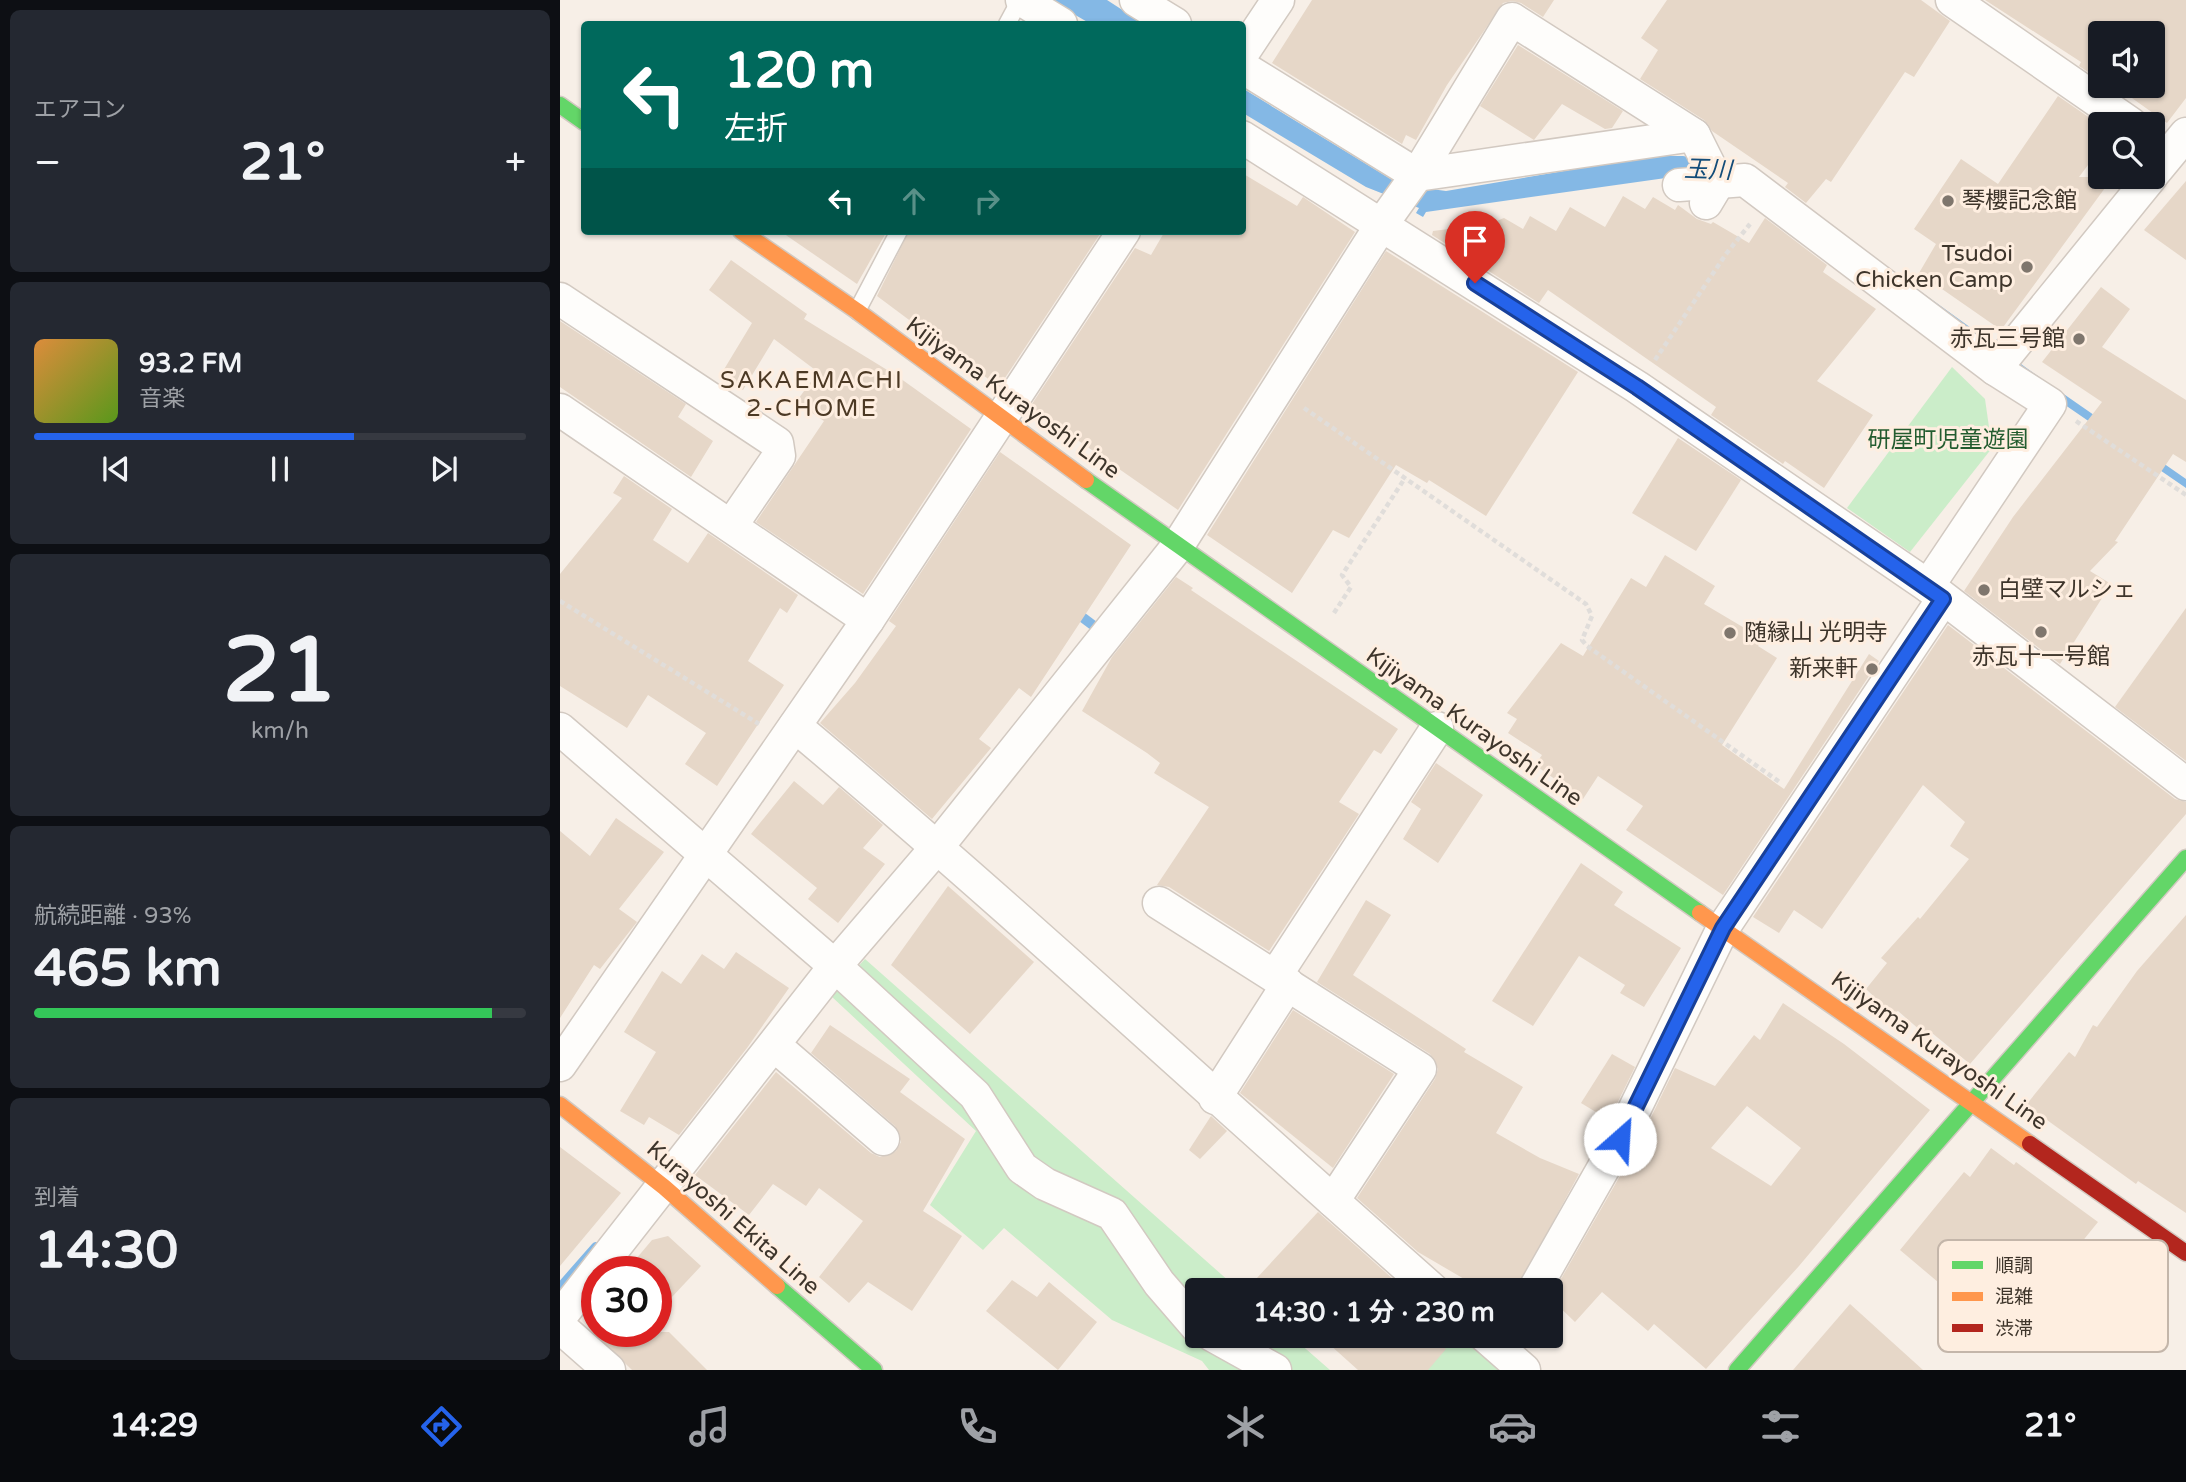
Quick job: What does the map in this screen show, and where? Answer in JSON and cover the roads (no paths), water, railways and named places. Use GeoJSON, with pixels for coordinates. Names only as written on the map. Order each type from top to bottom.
{"type":"FeatureCollection","features":[{"type":"Feature","properties":{"kind":"main road"},"geometry":{"type":"LineString","coordinates":[[560,106],[581,120]]}},
{"type":"Feature","properties":{"kind":"main road","name":"Kijiyama Kurayoshi Line"},"geometry":{"type":"LineString","coordinates":[[747,235],[857,311],[1177,547],[2168,1240]]}},
{"type":"Feature","properties":{"kind":"main road"},"geometry":{"type":"LineString","coordinates":[[1739,1369],[2186,858]]}},
{"type":"Feature","properties":{"kind":"main road","name":"Kurayoshi Ekita Line"},"geometry":{"type":"LineString","coordinates":[[560,1105],[664,1186],[874,1370]]}},
{"type":"Feature","properties":{"kind":"main road","name":"Kijiyama Kurayoshi Line"},"geometry":{"type":"LineString","coordinates":[[2168,1240],[2186,1253]]}},
{"type":"Feature","properties":{"kind":"street"},"geometry":{"type":"LineString","coordinates":[[1021,0],[1056,21]]}},
{"type":"Feature","properties":{"kind":"street"},"geometry":{"type":"LineString","coordinates":[[1136,0],[1170,21]]}},
{"type":"Feature","properties":{"kind":"street"},"geometry":{"type":"LineString","coordinates":[[1246,48],[1278,0]]}},
{"type":"Feature","properties":{"kind":"street"},"geometry":{"type":"LineString","coordinates":[[1952,0],[2114,112]]}},
{"type":"Feature","properties":{"kind":"street"},"geometry":{"type":"LineString","coordinates":[[560,1317],[835,966],[938,846],[1177,547],[1382,224],[1417,175],[1512,19],[1693,135],[1712,193]]}},
{"type":"Feature","properties":{"kind":"street"},"geometry":{"type":"LineString","coordinates":[[1246,69],[1417,175],[1693,135]]}},
{"type":"Feature","properties":{"kind":"street"},"geometry":{"type":"LineString","coordinates":[[1246,139],[1637,387],[1936,592],[2186,784]]}},
{"type":"Feature","properties":{"kind":"street"},"geometry":{"type":"LineString","coordinates":[[1995,369],[2167,157]]}},
{"type":"Feature","properties":{"kind":"street"},"geometry":{"type":"LineString","coordinates":[[1541,1278],[1620,1139],[1723,928],[1809,802],[2050,404],[1995,369],[1745,180],[1712,193],[1679,186]]}},
{"type":"Feature","properties":{"kind":"street"},"geometry":{"type":"LineString","coordinates":[[560,1065],[869,620],[1121,235]]}},
{"type":"Feature","properties":{"kind":"street"},"geometry":{"type":"LineString","coordinates":[[560,299],[777,443],[779,456],[731,526]]}},
{"type":"Feature","properties":{"kind":"street"},"geometry":{"type":"LineString","coordinates":[[560,410],[869,620]]}},
{"type":"Feature","properties":{"kind":"street"},"geometry":{"type":"LineString","coordinates":[[1215,1098],[1282,980],[1437,728]]}},
{"type":"Feature","properties":{"kind":"street"},"geometry":{"type":"LineString","coordinates":[[560,729],[835,966],[975,1094],[1022,1168],[1045,1184],[1112,1214],[1158,1283],[1185,1313]]}},
{"type":"Feature","properties":{"kind":"street"},"geometry":{"type":"LineString","coordinates":[[790,733],[938,846],[1215,1098],[1420,1278]]}},
{"type":"Feature","properties":{"kind":"street"},"geometry":{"type":"LineString","coordinates":[[1159,903],[1420,1069],[1333,1201]]}},
{"type":"Feature","properties":{"kind":"street"},"geometry":{"type":"LineString","coordinates":[[774,1045],[883,1139]]}},
{"type":"Feature","properties":{"kind":"street"},"geometry":{"type":"LineString","coordinates":[[560,1327],[609,1370]]}},
{"type":"Feature","properties":{"kind":"street"},"geometry":{"type":"LineString","coordinates":[[1235,1348],[1275,1370]]}},
{"type":"Feature","properties":{"kind":"street"},"geometry":{"type":"LineString","coordinates":[[1504,1348],[1524,1370]]}},
{"type":"Feature","properties":{"kind":"lane"},"geometry":{"type":"LineString","coordinates":[[1009,21],[1021,0]]}},
{"type":"Feature","properties":{"kind":"lane"},"geometry":{"type":"LineString","coordinates":[[857,311],[897,235]]}},
{"type":"Feature","properties":{"kind":"water"},"geometry":{"type":"Polygon","coordinates":[[[1049,0],[1107,0],[1139,21],[1086,21],[1049,0]]]}},
{"type":"Feature","properties":{"kind":"water","name":"玉川"},"geometry":{"type":"Polygon","coordinates":[[[1246,90],[1394,181],[1416,187],[1446,191],[1652,156],[1683,156],[1751,169],[2032,372],[2186,479],[2186,488],[2052,396],[1747,174],[1694,174],[1426,212],[1423,217],[1416,213],[1419,208],[1366,187],[1246,115],[1246,90]]]}},
{"type":"Feature","properties":{"kind":"waterway"},"geometry":{"type":"LineString","coordinates":[[1074,611],[1098,629]]}},
{"type":"Feature","properties":{"kind":"waterway"},"geometry":{"type":"LineString","coordinates":[[560,1288],[596,1247]]}},
{"type":"Feature","properties":{"kind":"place","name":"琴櫻記念館"},"geometry":{"type":"Point","coordinates":[1948,201]}},
{"type":"Feature","properties":{"kind":"place","name":"Tsudoi Chicken Camp"},"geometry":{"type":"Point","coordinates":[2027,267]}},
{"type":"Feature","properties":{"kind":"place","name":"赤瓦三号館"},"geometry":{"type":"Point","coordinates":[2079,339]}},
{"type":"Feature","properties":{"kind":"place","name":"白壁マルシェ"},"geometry":{"type":"Point","coordinates":[1984,590]}},
{"type":"Feature","properties":{"kind":"place","name":"赤瓦十一号館"},"geometry":{"type":"Point","coordinates":[2041,632]}},
{"type":"Feature","properties":{"kind":"place","name":"随縁山 光明寺"},"geometry":{"type":"Point","coordinates":[1730,633]}},
{"type":"Feature","properties":{"kind":"place","name":"新来軒"},"geometry":{"type":"Point","coordinates":[1872,669]}},
{"type":"Feature","properties":{"kind":"district","name":"SAKAEMACHI 2-CHOME"},"geometry":{"type":"Point","coordinates":[812,394]}},
{"type":"Feature","properties":{"kind":"park label","name":"研屋町児童遊園"},"geometry":{"type":"Point","coordinates":[1948,440]}}]}
